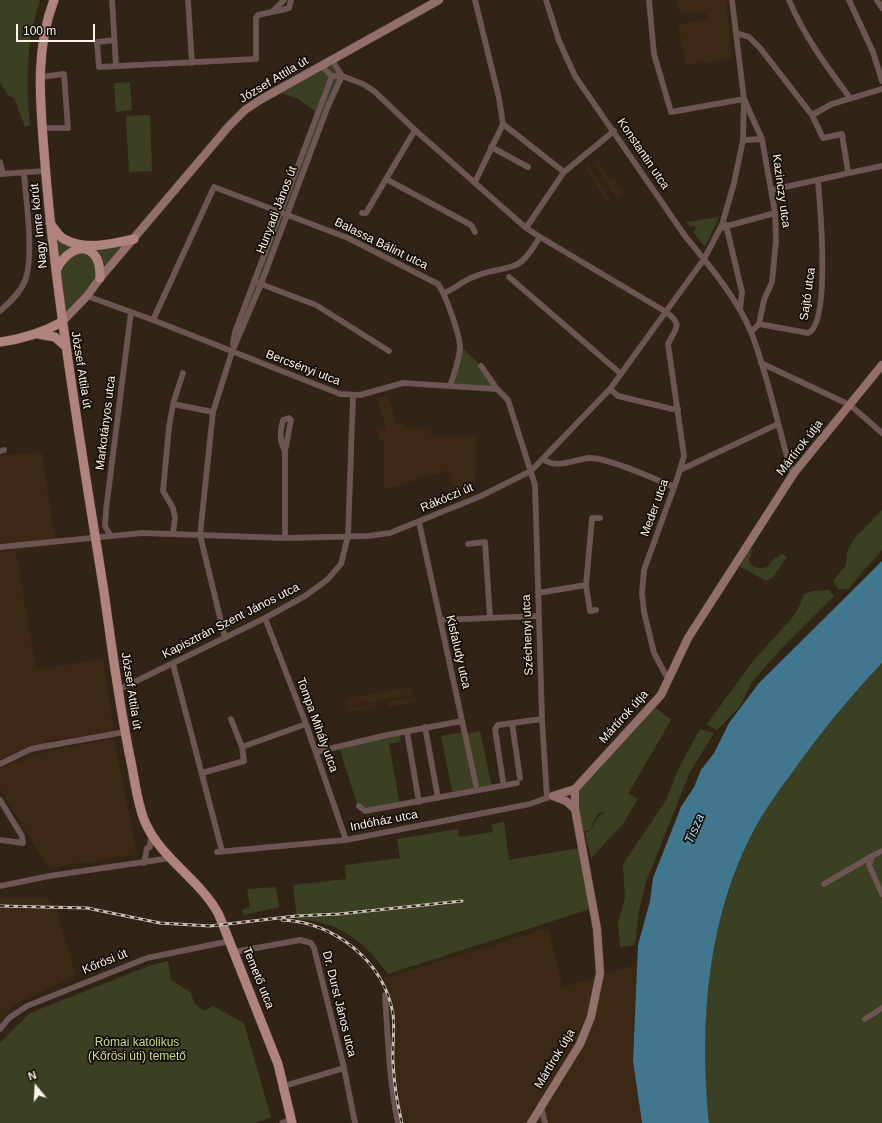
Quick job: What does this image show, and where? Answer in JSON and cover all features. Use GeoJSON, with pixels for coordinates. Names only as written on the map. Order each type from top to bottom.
{"type":"FeatureCollection","features":[{"type":"Feature","properties":{"kind":"main road","name":"Nagy Imre körút"},"geometry":{"type":"LineString","coordinates":[[54,0],[44,34],[40,57],[40,77],[49,222],[62,322]]}},
{"type":"Feature","properties":{"kind":"main road"},"geometry":{"type":"LineString","coordinates":[[49,222],[63,239],[77,244],[92,246],[134,239]]}},
{"type":"Feature","properties":{"kind":"main road"},"geometry":{"type":"LineString","coordinates":[[56,272],[60,262],[70,252],[79,249],[92,253],[96,258],[99,264],[100,278]]}},
{"type":"Feature","properties":{"kind":"main road"},"geometry":{"type":"LineString","coordinates":[[0,342],[38,334],[62,322]]}},
{"type":"Feature","properties":{"kind":"main road","name":"József Attila út"},"geometry":{"type":"LineString","coordinates":[[62,322],[118,690],[140,808],[151,834],[170,858]]}},
{"type":"Feature","properties":{"kind":"main road"},"geometry":{"type":"LineString","coordinates":[[38,334],[55,337],[65,346]]}},
{"type":"Feature","properties":{"kind":"main road","name":"Temető utca"},"geometry":{"type":"LineString","coordinates":[[170,858],[216,910],[230,941],[278,1064],[292,1121]]}},
{"type":"Feature","properties":{"kind":"street"},"geometry":{"type":"LineString","coordinates":[[48,0],[51,9]]}},
{"type":"Feature","properties":{"kind":"street"},"geometry":{"type":"LineString","coordinates":[[112,0],[116,66]]}},
{"type":"Feature","properties":{"kind":"street"},"geometry":{"type":"LineString","coordinates":[[188,0],[192,63]]}},
{"type":"Feature","properties":{"kind":"street"},"geometry":{"type":"LineString","coordinates":[[272,12],[284,0]]}},
{"type":"Feature","properties":{"kind":"street"},"geometry":{"type":"LineString","coordinates":[[114,40],[97,42],[99,67],[256,59],[256,18],[262,13],[289,8],[291,0]]}},
{"type":"Feature","properties":{"kind":"street"},"geometry":{"type":"LineString","coordinates":[[474,182],[503,124],[499,98],[475,0]]}},
{"type":"Feature","properties":{"kind":"street","name":"Konstantin utca"},"geometry":{"type":"LineString","coordinates":[[546,0],[567,60],[576,76],[685,236],[704,259],[740,310],[751,332],[790,467],[794,473]]}},
{"type":"Feature","properties":{"kind":"street"},"geometry":{"type":"LineString","coordinates":[[649,0],[654,54],[671,112],[744,99]]}},
{"type":"Feature","properties":{"kind":"street"},"geometry":{"type":"LineString","coordinates":[[789,0],[798,21],[826,66],[850,98]]}},
{"type":"Feature","properties":{"kind":"street"},"geometry":{"type":"LineString","coordinates":[[849,0],[873,52],[882,81]]}},
{"type":"Feature","properties":{"kind":"street"},"geometry":{"type":"LineString","coordinates":[[877,0],[882,8]]}},
{"type":"Feature","properties":{"kind":"street","name":"József Attila út"},"geometry":{"type":"LineString","coordinates":[[62,322],[87,296],[100,278],[229,126],[245,110],[260,100],[436,1]]}},
{"type":"Feature","properties":{"kind":"street"},"geometry":{"type":"LineString","coordinates":[[733,1],[744,99],[762,139]]}},
{"type":"Feature","properties":{"kind":"street"},"geometry":{"type":"LineString","coordinates":[[736,33],[749,37],[760,48],[812,115],[823,138],[842,134],[848,172]]}},
{"type":"Feature","properties":{"kind":"street"},"geometry":{"type":"LineString","coordinates":[[332,60],[342,76]]}},
{"type":"Feature","properties":{"kind":"street"},"geometry":{"type":"LineString","coordinates":[[321,66],[332,76],[342,76],[363,84],[374,91],[415,130],[526,228],[666,312]]}},
{"type":"Feature","properties":{"kind":"street"},"geometry":{"type":"LineString","coordinates":[[40,77],[64,74],[68,128],[42,128]]}},
{"type":"Feature","properties":{"kind":"street","name":"Hunyadi János út"},"geometry":{"type":"LineString","coordinates":[[232,352],[235,332],[280,212],[302,159],[332,76]]}},
{"type":"Feature","properties":{"kind":"street","name":"Hunyadi János út"},"geometry":{"type":"LineString","coordinates":[[225,638],[200,535],[213,412],[232,352],[261,284],[328,106],[342,76]]}},
{"type":"Feature","properties":{"kind":"street"},"geometry":{"type":"LineString","coordinates":[[812,115],[832,104],[882,89]]}},
{"type":"Feature","properties":{"kind":"street","name":"Rákóczi út"},"geometry":{"type":"LineString","coordinates":[[0,547],[142,533],[285,538],[390,533],[481,496],[531,471],[610,389],[704,259],[722,226],[734,183],[743,140],[744,99]]}},
{"type":"Feature","properties":{"kind":"street"},"geometry":{"type":"LineString","coordinates":[[503,124],[564,172]]}},
{"type":"Feature","properties":{"kind":"street"},"geometry":{"type":"LineString","coordinates":[[362,213],[366,213],[415,130]]}},
{"type":"Feature","properties":{"kind":"street"},"geometry":{"type":"LineString","coordinates":[[526,228],[564,172],[614,132]]}},
{"type":"Feature","properties":{"kind":"street","name":"Kazinczy utca"},"geometry":{"type":"LineString","coordinates":[[743,140],[762,139],[775,213],[776,241],[772,282],[764,300],[759,324]]}},
{"type":"Feature","properties":{"kind":"street"},"geometry":{"type":"LineString","coordinates":[[491,147],[528,167]]}},
{"type":"Feature","properties":{"kind":"street"},"geometry":{"type":"LineString","coordinates":[[0,162],[1,174],[45,171]]}},
{"type":"Feature","properties":{"kind":"street"},"geometry":{"type":"LineString","coordinates":[[771,190],[818,181],[848,172],[882,166]]}},
{"type":"Feature","properties":{"kind":"street","name":"Nagy Imre körút"},"geometry":{"type":"LineString","coordinates":[[0,311],[13,299],[24,283],[28,268],[29,242],[24,173]]}},
{"type":"Feature","properties":{"kind":"street"},"geometry":{"type":"LineString","coordinates":[[386,179],[471,225],[475,232]]}},
{"type":"Feature","properties":{"kind":"street","name":"Sajtó utca"},"geometry":{"type":"LineString","coordinates":[[759,324],[808,333],[815,327],[824,274],[818,181]]}},
{"type":"Feature","properties":{"kind":"street","name":"Balassa Bálint utca"},"geometry":{"type":"LineString","coordinates":[[154,320],[214,187],[348,238],[438,284],[444,293],[460,345],[450,386]]}},
{"type":"Feature","properties":{"kind":"street"},"geometry":{"type":"LineString","coordinates":[[722,226],[732,225],[775,213]]}},
{"type":"Feature","properties":{"kind":"street"},"geometry":{"type":"LineString","coordinates":[[722,226],[727,229],[742,292],[740,310]]}},
{"type":"Feature","properties":{"kind":"street"},"geometry":{"type":"LineString","coordinates":[[444,293],[455,289],[469,278],[489,270],[514,266],[530,253],[540,237]]}},
{"type":"Feature","properties":{"kind":"street"},"geometry":{"type":"LineString","coordinates":[[509,277],[621,374]]}},
{"type":"Feature","properties":{"kind":"street"},"geometry":{"type":"LineString","coordinates":[[254,282],[316,306],[388,351]]}},
{"type":"Feature","properties":{"kind":"street","name":"Bercsényi utca"},"geometry":{"type":"LineString","coordinates":[[87,296],[154,320],[322,388],[353,396],[369,394],[403,383],[497,389]]}},
{"type":"Feature","properties":{"kind":"street","name":"Markotányos utca"},"geometry":{"type":"LineString","coordinates":[[110,536],[105,526],[106,510],[131,312]]}},
{"type":"Feature","properties":{"kind":"street","name":"Meder utca"},"geometry":{"type":"LineString","coordinates":[[666,312],[676,321],[678,326],[668,344],[669,360],[678,409],[684,456],[644,570],[642,593],[644,612],[654,653],[669,681]]}},
{"type":"Feature","properties":{"kind":"street"},"geometry":{"type":"LineString","coordinates":[[751,332],[759,324]]}},
{"type":"Feature","properties":{"kind":"street"},"geometry":{"type":"LineString","coordinates":[[761,363],[850,405],[882,433]]}},
{"type":"Feature","properties":{"kind":"street","name":"Mártírok útja"},"geometry":{"type":"LineString","coordinates":[[531,1123],[573,1057],[585,1032],[595,1003],[600,973],[597,929],[575,809],[575,789],[651,707],[669,681],[688,638],[698,620],[794,473],[882,365]]}},
{"type":"Feature","properties":{"kind":"street"},"geometry":{"type":"LineString","coordinates":[[481,366],[497,389],[508,400],[531,471]]}},
{"type":"Feature","properties":{"kind":"street"},"geometry":{"type":"LineString","coordinates":[[173,534],[175,518],[173,508],[163,491],[169,427],[173,404],[183,373]]}},
{"type":"Feature","properties":{"kind":"street"},"geometry":{"type":"LineString","coordinates":[[610,389],[618,396],[672,409],[678,409]]}},
{"type":"Feature","properties":{"kind":"street","name":"Kapisztrán Szent János utca"},"geometry":{"type":"LineString","coordinates":[[118,690],[265,618],[305,596],[327,580],[342,564],[348,536],[353,396]]}},
{"type":"Feature","properties":{"kind":"street"},"geometry":{"type":"LineString","coordinates":[[173,404],[213,412]]}},
{"type":"Feature","properties":{"kind":"street"},"geometry":{"type":"LineString","coordinates":[[285,451],[280,441],[280,433],[283,420],[289,418],[292,420],[285,451],[285,538]]}},
{"type":"Feature","properties":{"kind":"street"},"geometry":{"type":"LineString","coordinates":[[680,470],[778,424]]}},
{"type":"Feature","properties":{"kind":"street"},"geometry":{"type":"LineString","coordinates":[[543,459],[548,463],[560,464],[590,458],[606,460],[674,487]]}},
{"type":"Feature","properties":{"kind":"street","name":"Széchenyi utca"},"geometry":{"type":"LineString","coordinates":[[531,471],[535,485],[542,719],[550,797]]}},
{"type":"Feature","properties":{"kind":"street"},"geometry":{"type":"LineString","coordinates":[[596,610],[590,611],[586,585],[592,518],[600,518]]}},
{"type":"Feature","properties":{"kind":"street","name":"Kisfaludy utca"},"geometry":{"type":"LineString","coordinates":[[419,522],[476,785]]}},
{"type":"Feature","properties":{"kind":"street"},"geometry":{"type":"LineString","coordinates":[[468,544],[485,542],[490,618]]}},
{"type":"Feature","properties":{"kind":"street"},"geometry":{"type":"LineString","coordinates":[[538,594],[586,585]]}},
{"type":"Feature","properties":{"kind":"street"},"geometry":{"type":"LineString","coordinates":[[440,620],[538,616]]}},
{"type":"Feature","properties":{"kind":"street","name":"Tompa Mihály utca"},"geometry":{"type":"LineString","coordinates":[[265,618],[306,724],[346,840]]}},
{"type":"Feature","properties":{"kind":"street"},"geometry":{"type":"LineString","coordinates":[[173,664],[202,773],[244,761],[242,747],[231,720]]}},
{"type":"Feature","properties":{"kind":"street"},"geometry":{"type":"LineString","coordinates":[[503,781],[495,729],[498,725],[542,719]]}},
{"type":"Feature","properties":{"kind":"street"},"geometry":{"type":"LineString","coordinates":[[316,752],[425,727],[462,721]]}},
{"type":"Feature","properties":{"kind":"street"},"geometry":{"type":"LineString","coordinates":[[512,723],[520,778]]}},
{"type":"Feature","properties":{"kind":"street"},"geometry":{"type":"LineString","coordinates":[[242,747],[306,724]]}},
{"type":"Feature","properties":{"kind":"street"},"geometry":{"type":"LineString","coordinates":[[425,727],[438,798]]}},
{"type":"Feature","properties":{"kind":"street"},"geometry":{"type":"LineString","coordinates":[[0,764],[36,748],[125,732]]}},
{"type":"Feature","properties":{"kind":"street"},"geometry":{"type":"LineString","coordinates":[[406,732],[418,802]]}},
{"type":"Feature","properties":{"kind":"street","name":"Indóház utca"},"geometry":{"type":"LineString","coordinates":[[202,773],[220,851],[346,840],[530,804],[550,797]]}},
{"type":"Feature","properties":{"kind":"street"},"geometry":{"type":"LineString","coordinates":[[359,806],[364,811],[517,783]]}},
{"type":"Feature","properties":{"kind":"street"},"geometry":{"type":"LineString","coordinates":[[550,797],[575,789]]}},
{"type":"Feature","properties":{"kind":"street"},"geometry":{"type":"LineString","coordinates":[[550,797],[566,801],[575,809]]}},
{"type":"Feature","properties":{"kind":"street"},"geometry":{"type":"LineString","coordinates":[[0,800],[22,836],[23,843],[0,840]]}},
{"type":"Feature","properties":{"kind":"street"},"geometry":{"type":"LineString","coordinates":[[144,863],[147,848],[150,847],[151,834]]}},
{"type":"Feature","properties":{"kind":"street"},"geometry":{"type":"LineString","coordinates":[[824,884],[882,851]]}},
{"type":"Feature","properties":{"kind":"street"},"geometry":{"type":"LineString","coordinates":[[872,856],[869,865],[882,894]]}},
{"type":"Feature","properties":{"kind":"street"},"geometry":{"type":"LineString","coordinates":[[0,886],[49,876],[170,858]]}},
{"type":"Feature","properties":{"kind":"street","name":"Dr. Durst János utca"},"geometry":{"type":"LineString","coordinates":[[234,952],[300,940],[311,943],[314,948],[344,1068],[355,1123]]}},
{"type":"Feature","properties":{"kind":"street","name":"Kőrösi út"},"geometry":{"type":"LineString","coordinates":[[0,1029],[9,1018],[27,1006],[147,958],[230,941]]}},
{"type":"Feature","properties":{"kind":"street"},"geometry":{"type":"LineString","coordinates":[[385,995],[389,1056],[398,1123]]}},
{"type":"Feature","properties":{"kind":"street"},"geometry":{"type":"LineString","coordinates":[[865,1019],[882,1008]]}},
{"type":"Feature","properties":{"kind":"street"},"geometry":{"type":"LineString","coordinates":[[284,1086],[344,1068]]}},
{"type":"Feature","properties":{"kind":"street"},"geometry":{"type":"LineString","coordinates":[[541,1106],[546,1123]]}},
{"type":"Feature","properties":{"kind":"street"},"geometry":{"type":"LineString","coordinates":[[282,1123],[292,1121]]}},
{"type":"Feature","properties":{"kind":"shaded area"},"geometry":{"type":"Polygon","coordinates":[[[677,0],[726,0],[732,59],[686,65],[678,24],[707,19],[706,13],[679,13],[677,0]]]}},
{"type":"Feature","properties":{"kind":"shaded area"},"geometry":{"type":"Polygon","coordinates":[[[598,160],[619,193],[611,179],[614,177],[624,192],[616,198],[594,162],[598,160]]]}},
{"type":"Feature","properties":{"kind":"shaded area"},"geometry":{"type":"Polygon","coordinates":[[[589,165],[611,201],[607,203],[585,167],[589,165]]]}},
{"type":"Feature","properties":{"kind":"shaded area"},"geometry":{"type":"Polygon","coordinates":[[[387,395],[394,411],[395,424],[405,424],[406,428],[431,428],[431,437],[477,437],[475,484],[468,486],[471,495],[463,499],[459,489],[455,490],[446,471],[384,490],[384,442],[380,441],[377,429],[386,429],[377,399],[387,395]]]}},
{"type":"Feature","properties":{"kind":"shaded area"},"geometry":{"type":"Polygon","coordinates":[[[42,452],[56,547],[16,551],[36,670],[103,658],[114,731],[54,740],[0,760],[0,455],[42,452]]]}},
{"type":"Feature","properties":{"kind":"shaded area"},"geometry":{"type":"Polygon","coordinates":[[[245,617],[247,621],[232,628],[230,624],[245,617]]]}},
{"type":"Feature","properties":{"kind":"shaded area"},"geometry":{"type":"Polygon","coordinates":[[[411,687],[412,695],[348,706],[347,698],[411,687]]]}},
{"type":"Feature","properties":{"kind":"shaded area"},"geometry":{"type":"Polygon","coordinates":[[[416,697],[417,702],[388,707],[387,702],[416,697]]]}},
{"type":"Feature","properties":{"kind":"shaded area"},"geometry":{"type":"Polygon","coordinates":[[[377,703],[378,708],[349,712],[349,708],[377,703]]]}},
{"type":"Feature","properties":{"kind":"shaded area"},"geometry":{"type":"Polygon","coordinates":[[[114,738],[137,855],[48,868],[0,789],[0,768],[43,752],[114,738]]]}},
{"type":"Feature","properties":{"kind":"shaded area"},"geometry":{"type":"Polygon","coordinates":[[[0,898],[47,898],[56,908],[76,976],[15,1004],[0,1022],[0,898]]]}},
{"type":"Feature","properties":{"kind":"shaded area"},"geometry":{"type":"Polygon","coordinates":[[[548,928],[563,987],[637,964],[633,1061],[642,1123],[403,1123],[393,1068],[395,1018],[391,997],[383,978],[548,928]]]}},
{"type":"Feature","properties":{"kind":"green space"},"geometry":{"type":"Polygon","coordinates":[[[0,0],[40,0],[35,15],[28,62],[30,125],[25,127],[14,98],[8,95],[0,82],[0,0]]]}},
{"type":"Feature","properties":{"kind":"green space"},"geometry":{"type":"Polygon","coordinates":[[[332,60],[342,76],[232,352],[235,332],[319,110],[315,111],[298,99],[276,91],[332,60]]]}},
{"type":"Feature","properties":{"kind":"green space"},"geometry":{"type":"Polygon","coordinates":[[[130,82],[132,110],[116,112],[114,83],[130,82]]]}},
{"type":"Feature","properties":{"kind":"green space"},"geometry":{"type":"Polygon","coordinates":[[[150,115],[152,171],[129,172],[126,116],[150,115]]]}},
{"type":"Feature","properties":{"kind":"green space"},"geometry":{"type":"Polygon","coordinates":[[[719,217],[705,247],[693,232],[696,229],[694,225],[690,227],[686,222],[719,217]]]}},
{"type":"Feature","properties":{"kind":"green space"},"geometry":{"type":"Polygon","coordinates":[[[49,222],[57,233],[77,244],[134,239],[62,322],[49,222]]]}},
{"type":"Feature","properties":{"kind":"green space"},"geometry":{"type":"Polygon","coordinates":[[[460,345],[481,366],[497,389],[450,386],[460,345]]]}},
{"type":"Feature","properties":{"kind":"green space"},"geometry":{"type":"Polygon","coordinates":[[[882,510],[882,550],[848,589],[838,589],[833,581],[846,565],[847,552],[854,539],[882,510]]]}},
{"type":"Feature","properties":{"kind":"green space"},"geometry":{"type":"Polygon","coordinates":[[[751,548],[752,550],[749,561],[756,567],[767,567],[773,559],[782,554],[787,557],[773,577],[766,581],[737,565],[751,548]]]}},
{"type":"Feature","properties":{"kind":"green space"},"geometry":{"type":"Polygon","coordinates":[[[829,590],[834,596],[779,651],[752,682],[739,708],[717,730],[707,724],[753,661],[792,618],[800,605],[804,594],[813,591],[829,590]]]}},
{"type":"Feature","properties":{"kind":"green space"},"geometry":{"type":"Polygon","coordinates":[[[882,663],[882,1123],[709,1123],[705,1048],[706,1010],[710,972],[726,898],[739,862],[755,828],[768,806],[836,715],[882,663]]]}},
{"type":"Feature","properties":{"kind":"green space"},"geometry":{"type":"Polygon","coordinates":[[[655,707],[671,720],[628,794],[638,799],[623,824],[591,858],[585,833],[590,831],[598,817],[605,812],[598,813],[590,830],[579,832],[575,789],[655,707]]]}},
{"type":"Feature","properties":{"kind":"green space"},"geometry":{"type":"Polygon","coordinates":[[[700,729],[714,733],[689,774],[646,882],[639,910],[635,945],[620,947],[618,922],[625,899],[623,864],[665,802],[679,768],[700,729]]]}},
{"type":"Feature","properties":{"kind":"green space"},"geometry":{"type":"Polygon","coordinates":[[[480,731],[492,788],[453,795],[441,736],[480,731]]]}},
{"type":"Feature","properties":{"kind":"green space"},"geometry":{"type":"Polygon","coordinates":[[[399,733],[401,742],[389,744],[400,805],[359,810],[340,750],[341,746],[399,733]]]}},
{"type":"Feature","properties":{"kind":"green space"},"geometry":{"type":"Polygon","coordinates":[[[504,822],[509,860],[579,848],[590,909],[388,974],[370,952],[338,928],[311,921],[297,920],[293,885],[346,879],[345,865],[400,858],[397,839],[458,829],[459,837],[493,832],[492,824],[504,822]]]}},
{"type":"Feature","properties":{"kind":"green space"},"geometry":{"type":"Polygon","coordinates":[[[276,887],[279,907],[244,915],[242,910],[250,907],[247,889],[276,887]]]}},
{"type":"Feature","properties":{"kind":"green space","name":"Római katolikus (Kőrösi úti) temető"},"geometry":{"type":"Polygon","coordinates":[[[168,961],[171,980],[190,992],[195,1004],[204,1011],[213,1006],[244,1023],[271,1117],[255,1123],[0,1123],[0,1043],[30,1013],[149,966],[168,961]]]}},
{"type":"Feature","properties":{"kind":"water","name":"Tisza"},"geometry":{"type":"Polygon","coordinates":[[[882,561],[882,663],[825,728],[768,806],[755,828],[739,862],[726,898],[710,972],[707,1010],[705,1048],[709,1123],[642,1123],[633,1061],[638,945],[650,901],[653,878],[681,807],[694,787],[701,770],[714,753],[729,723],[759,683],[882,561]]]}},
{"type":"Feature","properties":{"kind":"railway"},"geometry":{"type":"LineString","coordinates":[[0,906],[87,908],[160,923],[210,926],[296,916],[339,914],[462,901]]}},
{"type":"Feature","properties":{"kind":"railway"},"geometry":{"type":"LineString","coordinates":[[282,920],[301,922],[320,928],[338,937],[354,948],[368,961],[379,977],[388,995],[393,1014],[393,1070],[402,1123]]}}]}
